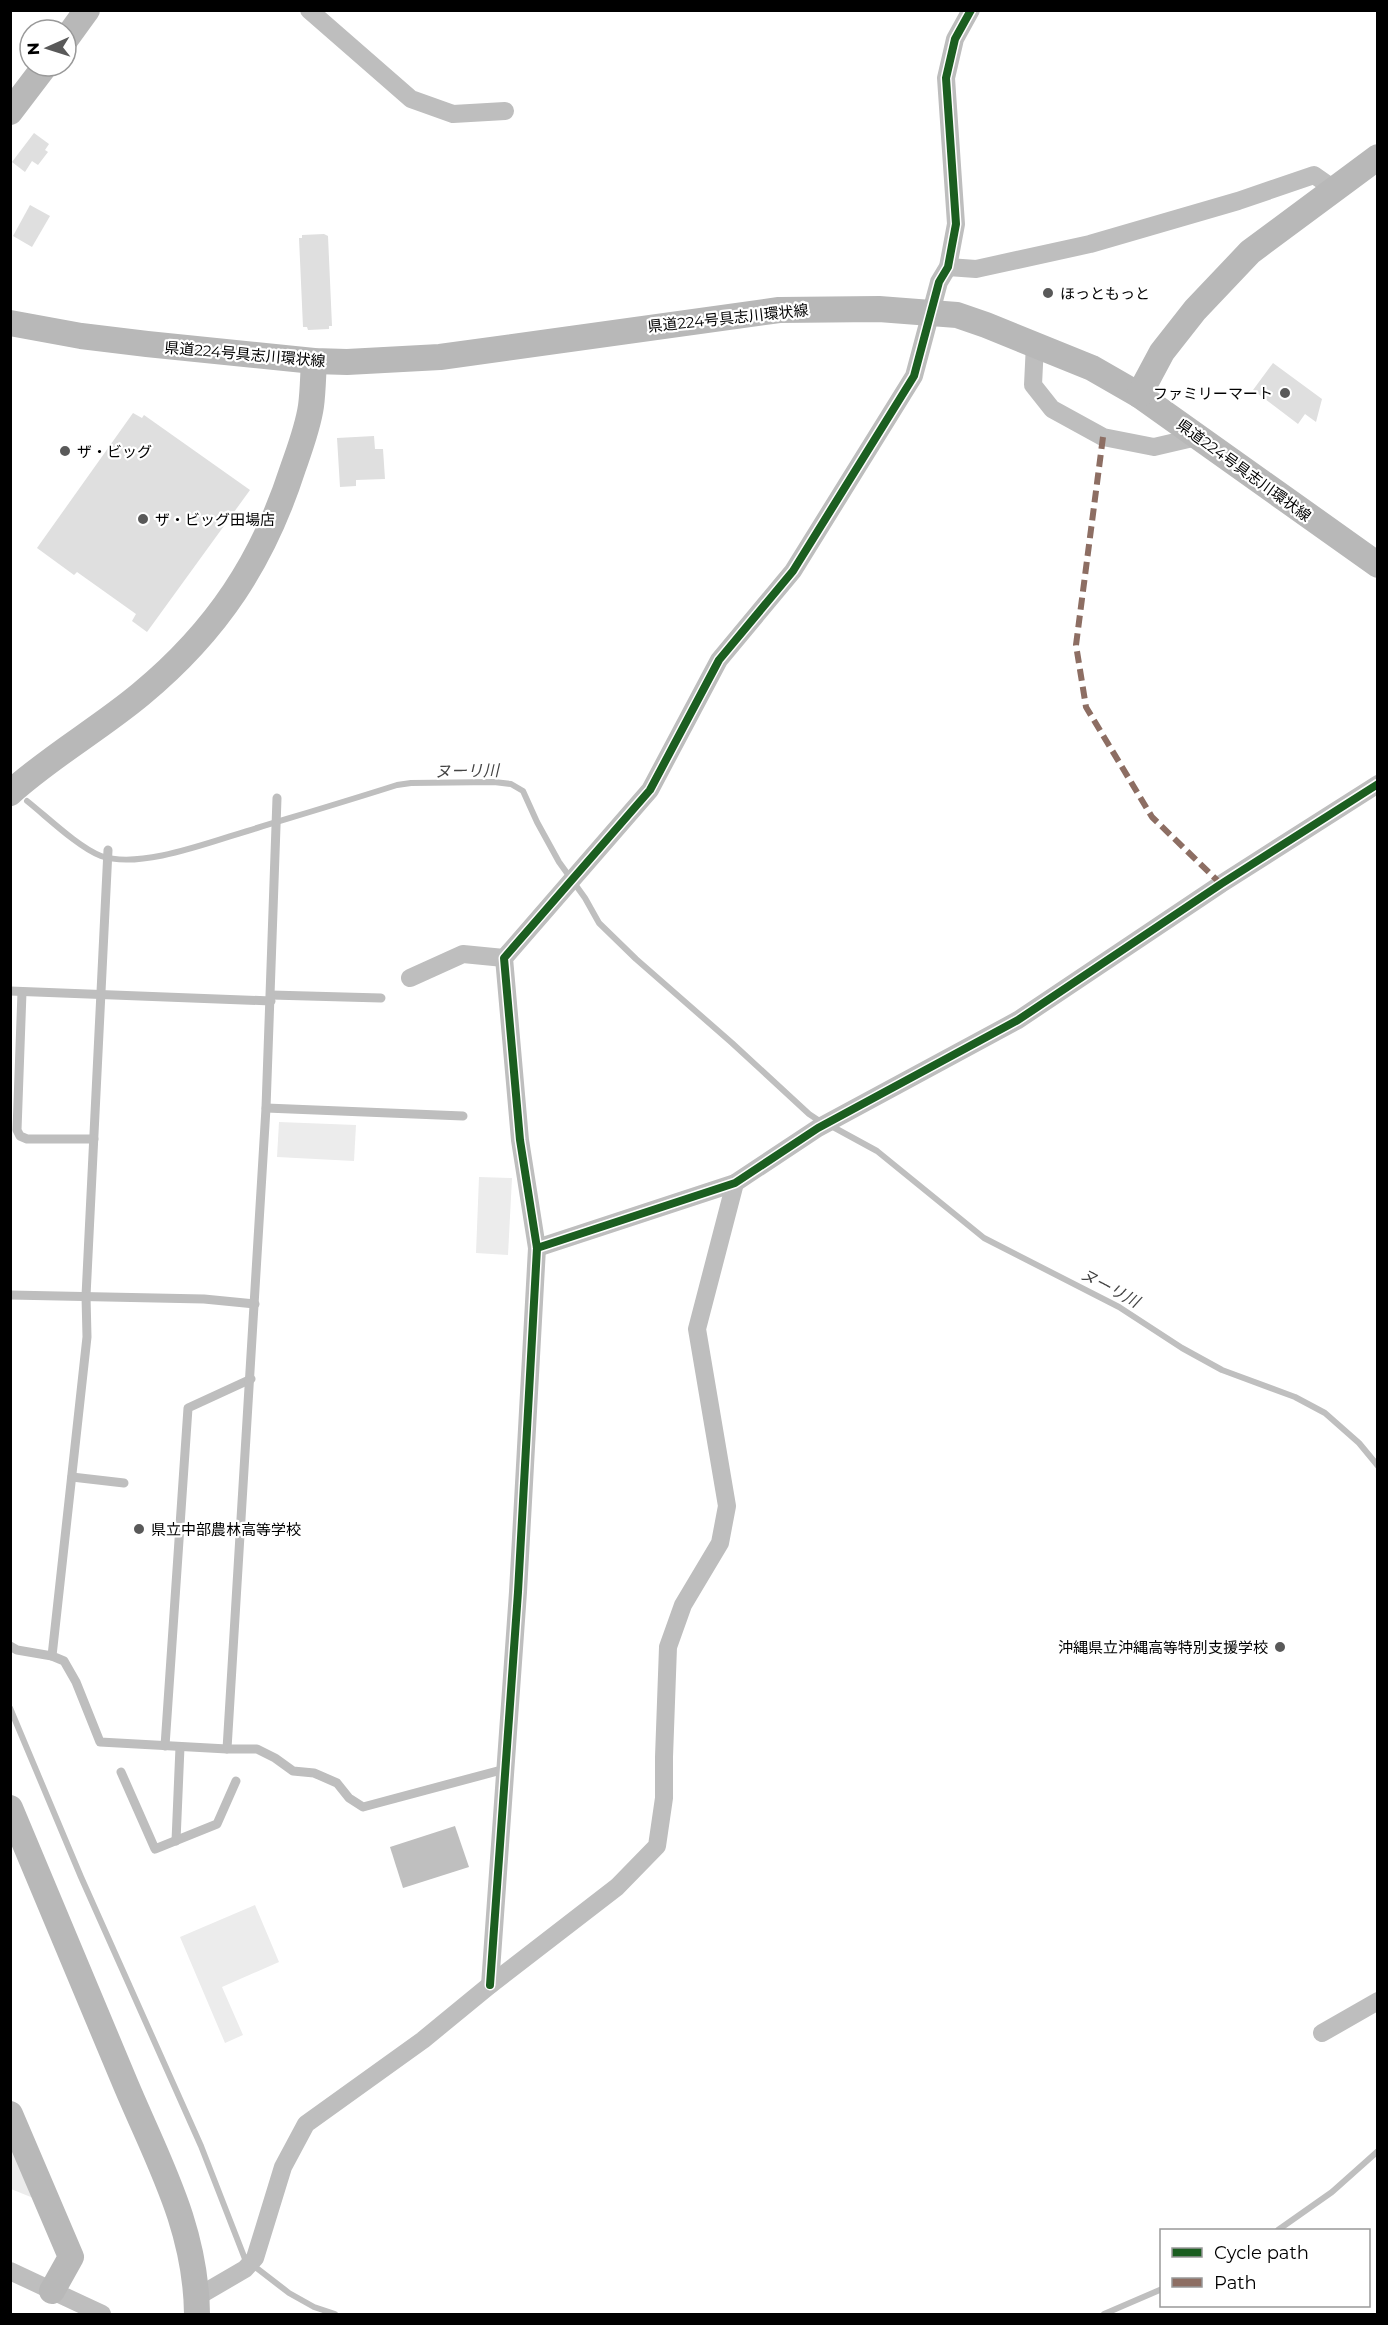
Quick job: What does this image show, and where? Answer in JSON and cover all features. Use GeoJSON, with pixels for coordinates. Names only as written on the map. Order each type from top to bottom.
{"type":"FeatureCollection","features":[{"type":"Feature","properties":{"kind":"street"},"geometry":{"type":"LineString","coordinates":[[78,22],[87,10]]}},
{"type":"Feature","properties":{"kind":"street"},"geometry":{"type":"LineString","coordinates":[[309,10],[411,99],[453,114],[505,111]]}},
{"type":"Feature","properties":{"kind":"street"},"geometry":{"type":"LineString","coordinates":[[490,1985],[518,1592],[537,1248],[520,1140],[504,958],[650,790],[718,660],[793,571],[914,376],[939,282],[948,267],[956,224],[946,78],[956,39],[970,10]]}},
{"type":"Feature","properties":{"kind":"street"},"geometry":{"type":"LineString","coordinates":[[10,112],[36,78]]}},
{"type":"Feature","properties":{"kind":"street"},"geometry":{"type":"LineString","coordinates":[[1139,395],[1162,352],[1203,302],[1250,252],[1377,157]]}},
{"type":"Feature","properties":{"kind":"street"},"geometry":{"type":"LineString","coordinates":[[948,267],[976,269],[1090,244],[1238,201],[1314,175],[1334,189]]}},
{"type":"Feature","properties":{"kind":"street","name":"県道224号具志川環状線"},"geometry":{"type":"LineString","coordinates":[[10,323],[136,343],[314,361],[378,362],[440,357],[779,310],[879,309],[931,312],[967,318],[1092,368],[1139,395],[1377,565]]}},
{"type":"Feature","properties":{"kind":"street"},"geometry":{"type":"LineString","coordinates":[[1035,344],[1033,385],[1052,409],[1103,437],[1154,447],[1197,437]]}},
{"type":"Feature","properties":{"kind":"street"},"geometry":{"type":"LineString","coordinates":[[10,793],[148,688],[195,642],[237,591],[270,530],[285,492],[311,408],[314,361]]}},
{"type":"Feature","properties":{"kind":"street"},"geometry":{"type":"LineString","coordinates":[[537,1248],[735,1183],[819,1128],[1018,1020],[1221,884],[1377,784]]}},
{"type":"Feature","properties":{"kind":"street"},"geometry":{"type":"LineString","coordinates":[[410,978],[463,954],[504,958]]}},
{"type":"Feature","properties":{"kind":"street"},"geometry":{"type":"LineString","coordinates":[[197,2306],[245,2269],[255,2258],[284,2167],[306,2124],[423,2040],[617,1887],[657,1846],[664,1798],[663,1757],[668,1647],[682,1605],[720,1544],[728,1506],[697,1329],[735,1183]]}},
{"type":"Feature","properties":{"kind":"street"},"geometry":{"type":"LineString","coordinates":[[10,1808],[167,2179],[188,2236],[197,2306]]}},
{"type":"Feature","properties":{"kind":"street"},"geometry":{"type":"LineString","coordinates":[[1322,2033],[1377,2001]]}},
{"type":"Feature","properties":{"kind":"street"},"geometry":{"type":"LineString","coordinates":[[10,2114],[71,2257],[52,2291]]}},
{"type":"Feature","properties":{"kind":"street"},"geometry":{"type":"LineString","coordinates":[[10,2271],[102,2314]]}},
{"type":"Feature","properties":{"kind":"lane"},"geometry":{"type":"LineString","coordinates":[[228,1749],[266,1108],[277,798]]}},
{"type":"Feature","properties":{"kind":"lane"},"geometry":{"type":"LineString","coordinates":[[52,1656],[87,1337],[86,1296],[108,850]]}},
{"type":"Feature","properties":{"kind":"lane"},"geometry":{"type":"LineString","coordinates":[[10,991],[101,995],[381,998]]}},
{"type":"Feature","properties":{"kind":"lane"},"geometry":{"type":"LineString","coordinates":[[22,992],[17,1130],[20,1136],[27,1139],[94,1139]]}},
{"type":"Feature","properties":{"kind":"lane"},"geometry":{"type":"LineString","coordinates":[[266,1108],[464,1116]]}},
{"type":"Feature","properties":{"kind":"lane"},"geometry":{"type":"LineString","coordinates":[[10,1295],[204,1299],[255,1304]]}},
{"type":"Feature","properties":{"kind":"lane"},"geometry":{"type":"LineString","coordinates":[[165,1746],[188,1408],[251,1379]]}},
{"type":"Feature","properties":{"kind":"lane"},"geometry":{"type":"LineString","coordinates":[[72,1477],[124,1483]]}},
{"type":"Feature","properties":{"kind":"lane"},"geometry":{"type":"LineString","coordinates":[[10,1646],[16,1650],[52,1656],[64,1661],[76,1682],[100,1742],[257,1749],[275,1758],[293,1772],[314,1773],[338,1783],[349,1798],[363,1807],[505,1769]]}},
{"type":"Feature","properties":{"kind":"lane"},"geometry":{"type":"LineString","coordinates":[[176,1841],[180,1747]]}},
{"type":"Feature","properties":{"kind":"lane"},"geometry":{"type":"LineString","coordinates":[[121,1772],[155,1850],[217,1824],[236,1781]]}},
{"type":"Feature","properties":{"kind":"shaded area"},"geometry":{"type":"Polygon","coordinates":[[[279,1122],[356,1125],[354,1161],[277,1157],[279,1122]]]}},
{"type":"Feature","properties":{"kind":"shaded area"},"geometry":{"type":"Polygon","coordinates":[[[479,1177],[512,1178],[508,1255],[476,1253],[479,1177]]]}},
{"type":"Feature","properties":{"kind":"shaded area"},"geometry":{"type":"Polygon","coordinates":[[[455,1826],[469,1867],[403,1888],[390,1847],[455,1826]]]}},
{"type":"Feature","properties":{"kind":"shaded area"},"geometry":{"type":"Polygon","coordinates":[[[255,1905],[279,1962],[222,1987],[243,2035],[225,2043],[180,1937],[255,1905]]]}},
{"type":"Feature","properties":{"kind":"shaded area"},"geometry":{"type":"Polygon","coordinates":[[[11,2114],[48,2204],[11,2189],[11,2114]]]}},
{"type":"Feature","properties":{"kind":"building"},"geometry":{"type":"Polygon","coordinates":[[[34,133],[49,144],[45,150],[48,152],[38,165],[32,161],[25,172],[12,162],[34,133]]]}},
{"type":"Feature","properties":{"kind":"building"},"geometry":{"type":"Polygon","coordinates":[[[30,205],[50,216],[32,247],[13,236],[30,205]]]}},
{"type":"Feature","properties":{"kind":"building"},"geometry":{"type":"Polygon","coordinates":[[[324,234],[328,236],[332,326],[329,326],[329,329],[308,330],[307,327],[303,327],[299,238],[302,238],[302,235],[324,234]]]}},
{"type":"Feature","properties":{"kind":"building","name":"ファミリーマート"},"geometry":{"type":"Polygon","coordinates":[[[1273,363],[1322,399],[1316,422],[1305,414],[1298,424],[1253,390],[1273,363]]]}},
{"type":"Feature","properties":{"kind":"building","name":"ザ・ビッグ田場店"},"geometry":{"type":"Polygon","coordinates":[[[133,413],[142,418],[144,415],[250,490],[147,632],[132,621],[136,614],[77,572],[74,575],[37,548],[133,413]]]}},
{"type":"Feature","properties":{"kind":"building"},"geometry":{"type":"Polygon","coordinates":[[[374,436],[375,449],[383,449],[385,479],[356,480],[356,486],[340,487],[337,438],[374,436]]]}},
{"type":"Feature","properties":{"kind":"waterway","name":"ヌーリ川"},"geometry":{"type":"LineString","coordinates":[[27,801],[92,852],[118,859],[137,859],[179,852],[397,785],[494,782],[511,784],[523,791],[559,862],[585,898],[599,923],[636,959],[818,1120]]}},
{"type":"Feature","properties":{"kind":"waterway","name":"ヌーリ川"},"geometry":{"type":"LineString","coordinates":[[833,1127],[877,1151],[984,1238],[1119,1307],[1182,1348],[1222,1370],[1295,1397],[1325,1413],[1359,1443],[1378,1466]]}},
{"type":"Feature","properties":{"kind":"waterway"},"geometry":{"type":"LineString","coordinates":[[10,1708],[81,1877],[201,2146],[245,2259],[289,2293],[314,2307],[335,2314]]}},
{"type":"Feature","properties":{"kind":"waterway"},"geometry":{"type":"LineString","coordinates":[[1279,2229],[1332,2192],[1378,2151]]}},
{"type":"Feature","properties":{"kind":"waterway"},"geometry":{"type":"LineString","coordinates":[[1104,2314],[1160,2290]]}},
{"type":"Feature","properties":{"kind":"marked path"},"geometry":{"type":"LineString","coordinates":[[1103,437],[1076,645],[1086,707],[1152,817],[1221,884]]}},
{"type":"Feature","properties":{"kind":"cycle path"},"geometry":{"type":"LineString","coordinates":[[490,1985],[518,1592],[537,1248],[520,1140],[504,958],[650,790],[719,660],[793,571],[914,376],[939,282],[948,267],[956,224],[946,78],[955,39],[971,10]]}},
{"type":"Feature","properties":{"kind":"cycle path"},"geometry":{"type":"LineString","coordinates":[[537,1248],[735,1183],[818,1128],[1018,1020],[1221,884],[1378,784]]}},
{"type":"Feature","properties":{"kind":"place","name":"ほっともっと"},"geometry":{"type":"Point","coordinates":[1048,293]}},
{"type":"Feature","properties":{"kind":"place","name":"ファミリーマート"},"geometry":{"type":"Point","coordinates":[1285,393]}},
{"type":"Feature","properties":{"kind":"place","name":"ザ・ビッグ"},"geometry":{"type":"Point","coordinates":[65,451]}},
{"type":"Feature","properties":{"kind":"place","name":"ザ・ビッグ田場店"},"geometry":{"type":"Point","coordinates":[143,519]}},
{"type":"Feature","properties":{"kind":"place","name":"県立中部農林高等学校"},"geometry":{"type":"Point","coordinates":[139,1529]}},
{"type":"Feature","properties":{"kind":"place","name":"沖縄県立沖縄高等特別支援学校"},"geometry":{"type":"Point","coordinates":[1280,1647]}}]}
